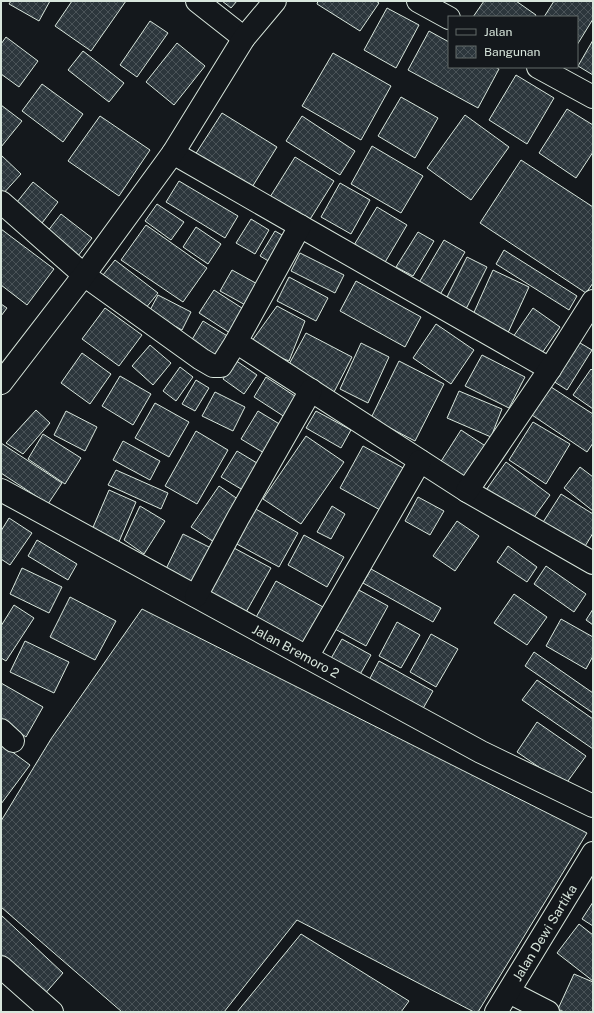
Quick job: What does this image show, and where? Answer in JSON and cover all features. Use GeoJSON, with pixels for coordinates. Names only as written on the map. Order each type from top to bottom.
{"type":"FeatureCollection","features":[{"type":"Feature","properties":{"kind":"street"},"geometry":{"type":"LineString","coordinates":[[197,1],[244,38]]}},
{"type":"Feature","properties":{"kind":"street"},"geometry":{"type":"LineString","coordinates":[[1,383],[84,275],[173,153],[244,38],[275,1]]}},
{"type":"Feature","properties":{"kind":"street"},"geometry":{"type":"LineString","coordinates":[[418,1],[448,17]]}},
{"type":"Feature","properties":{"kind":"street"},"geometry":{"type":"LineString","coordinates":[[540,68],[593,97]]}},
{"type":"Feature","properties":{"kind":"street"},"geometry":{"type":"LineString","coordinates":[[173,153],[550,369]]}},
{"type":"Feature","properties":{"kind":"street"},"geometry":{"type":"LineString","coordinates":[[1,202],[84,275],[213,366],[221,366],[236,342],[300,226]]}},
{"type":"Feature","properties":{"kind":"street"},"geometry":{"type":"LineString","coordinates":[[467,491],[550,369],[593,301]]}},
{"type":"Feature","properties":{"kind":"street"},"geometry":{"type":"LineString","coordinates":[[236,342],[467,491],[593,563]]}},
{"type":"Feature","properties":{"kind":"street"},"geometry":{"type":"LineString","coordinates":[[196,596],[238,518],[311,390]]}},
{"type":"Feature","properties":{"kind":"street"},"geometry":{"type":"LineString","coordinates":[[308,657],[420,461]]}},
{"type":"Feature","properties":{"kind":"street","name":"Jalan Bremoro 2"},"geometry":{"type":"LineString","coordinates":[[1,490],[481,752],[593,806]]}},
{"type":"Feature","properties":{"kind":"street","name":"Jalan Dewi Sartika"},"geometry":{"type":"LineString","coordinates":[[496,1012],[593,853]]}},
{"type":"Feature","properties":{"kind":"street"},"geometry":{"type":"LineString","coordinates":[[1,967],[52,1012]]}},
{"type":"Feature","properties":{"kind":"street"},"geometry":{"type":"LineString","coordinates":[[509,992],[548,1012]]}},
{"type":"Feature","properties":{"kind":"building"},"geometry":{"type":"Polygon","coordinates":[[[11,1],[50,1],[39,21],[9,4],[11,1]]]}},
{"type":"Feature","properties":{"kind":"building"},"geometry":{"type":"Polygon","coordinates":[[[72,1],[126,1],[91,51],[55,26],[72,1]]]}},
{"type":"Feature","properties":{"kind":"building"},"geometry":{"type":"Polygon","coordinates":[[[222,1],[237,1],[231,8],[222,1]]]}},
{"type":"Feature","properties":{"kind":"building"},"geometry":{"type":"Polygon","coordinates":[[[318,1],[376,1],[379,3],[360,31],[317,4],[318,1]]]}},
{"type":"Feature","properties":{"kind":"building"},"geometry":{"type":"Polygon","coordinates":[[[484,1],[516,1],[536,15],[536,16],[474,16],[484,1]]]}},
{"type":"Feature","properties":{"kind":"building"},"geometry":{"type":"Polygon","coordinates":[[[554,1],[593,1],[593,19],[578,43],[578,16],[545,16],[554,1]]]}},
{"type":"Feature","properties":{"kind":"building"},"geometry":{"type":"Polygon","coordinates":[[[387,8],[419,25],[396,68],[364,50],[387,8]]]}},
{"type":"Feature","properties":{"kind":"building"},"geometry":{"type":"Polygon","coordinates":[[[150,21],[168,33],[137,77],[120,65],[150,21]]]}},
{"type":"Feature","properties":{"kind":"building"},"geometry":{"type":"Polygon","coordinates":[[[429,31],[448,41],[448,68],[499,69],[478,108],[408,70],[429,31]]]}},
{"type":"Feature","properties":{"kind":"building"},"geometry":{"type":"Polygon","coordinates":[[[6,37],[38,61],[19,87],[1,74],[1,44],[6,37]]]}},
{"type":"Feature","properties":{"kind":"building"},"geometry":{"type":"Polygon","coordinates":[[[593,40],[593,75],[578,66],[593,40]]]}},
{"type":"Feature","properties":{"kind":"building"},"geometry":{"type":"Polygon","coordinates":[[[177,43],[205,66],[174,105],[146,82],[177,43]]]}},
{"type":"Feature","properties":{"kind":"building"},"geometry":{"type":"Polygon","coordinates":[[[83,51],[124,83],[109,102],[68,70],[83,51]]]}},
{"type":"Feature","properties":{"kind":"building"},"geometry":{"type":"Polygon","coordinates":[[[333,53],[391,86],[361,140],[302,106],[333,53]]]}},
{"type":"Feature","properties":{"kind":"building"},"geometry":{"type":"Polygon","coordinates":[[[516,75],[554,98],[527,144],[489,120],[516,75]]]}},
{"type":"Feature","properties":{"kind":"building"},"geometry":{"type":"Polygon","coordinates":[[[42,84],[83,114],[63,142],[22,111],[42,84]]]}},
{"type":"Feature","properties":{"kind":"building"},"geometry":{"type":"Polygon","coordinates":[[[401,97],[438,118],[415,158],[378,136],[401,97]]]}},
{"type":"Feature","properties":{"kind":"building"},"geometry":{"type":"Polygon","coordinates":[[[1,105],[22,121],[1,147],[1,105]]]}},
{"type":"Feature","properties":{"kind":"building"},"geometry":{"type":"Polygon","coordinates":[[[567,109],[593,125],[593,152],[576,178],[539,153],[567,109]]]}},
{"type":"Feature","properties":{"kind":"building"},"geometry":{"type":"Polygon","coordinates":[[[222,113],[277,147],[249,192],[193,158],[222,113]]]}},
{"type":"Feature","properties":{"kind":"building"},"geometry":{"type":"Polygon","coordinates":[[[465,115],[509,147],[471,200],[427,168],[465,115]]]}},
{"type":"Feature","properties":{"kind":"building"},"geometry":{"type":"Polygon","coordinates":[[[100,116],[150,150],[119,196],[68,161],[100,116]]]}},
{"type":"Feature","properties":{"kind":"building"},"geometry":{"type":"Polygon","coordinates":[[[302,116],[355,151],[340,175],[286,141],[302,116]]]}},
{"type":"Feature","properties":{"kind":"building"},"geometry":{"type":"Polygon","coordinates":[[[372,146],[423,176],[401,213],[351,184],[372,146]]]}},
{"type":"Feature","properties":{"kind":"building"},"geometry":{"type":"Polygon","coordinates":[[[1,155],[21,174],[1,196],[1,155]]]}},
{"type":"Feature","properties":{"kind":"building"},"geometry":{"type":"Polygon","coordinates":[[[295,157],[334,181],[309,221],[270,197],[295,157]]]}},
{"type":"Feature","properties":{"kind":"building"},"geometry":{"type":"Polygon","coordinates":[[[521,160],[593,207],[593,283],[586,293],[480,223],[521,160]]]}},
{"type":"Feature","properties":{"kind":"building"},"geometry":{"type":"Polygon","coordinates":[[[179,181],[238,216],[225,238],[166,202],[179,181]]]}},
{"type":"Feature","properties":{"kind":"building"},"geometry":{"type":"Polygon","coordinates":[[[33,182],[58,202],[39,227],[13,207],[33,182]]]}},
{"type":"Feature","properties":{"kind":"building"},"geometry":{"type":"Polygon","coordinates":[[[340,183],[370,200],[351,234],[321,217],[340,183]]]}},
{"type":"Feature","properties":{"kind":"building"},"geometry":{"type":"Polygon","coordinates":[[[157,204],[184,222],[171,240],[145,221],[157,204]]]}},
{"type":"Feature","properties":{"kind":"building"},"geometry":{"type":"Polygon","coordinates":[[[377,207],[407,225],[384,264],[354,245],[377,207]]]}},
{"type":"Feature","properties":{"kind":"building"},"geometry":{"type":"Polygon","coordinates":[[[61,214],[92,238],[78,256],[47,232],[61,214]]]}},
{"type":"Feature","properties":{"kind":"building"},"geometry":{"type":"Polygon","coordinates":[[[251,219],[269,230],[255,254],[236,243],[251,219]]]}},
{"type":"Feature","properties":{"kind":"building"},"geometry":{"type":"Polygon","coordinates":[[[146,225],[207,268],[183,302],[121,260],[146,225]]]}},
{"type":"Feature","properties":{"kind":"building"},"geometry":{"type":"Polygon","coordinates":[[[196,227],[221,244],[208,264],[183,247],[196,227]]]}},
{"type":"Feature","properties":{"kind":"building"},"geometry":{"type":"Polygon","coordinates":[[[1,229],[54,269],[27,305],[1,285],[1,229]]]}},
{"type":"Feature","properties":{"kind":"building"},"geometry":{"type":"Polygon","coordinates":[[[275,231],[291,240],[275,265],[260,256],[275,231]]]}},
{"type":"Feature","properties":{"kind":"building"},"geometry":{"type":"Polygon","coordinates":[[[418,232],[434,241],[413,276],[396,267],[418,232]]]}},
{"type":"Feature","properties":{"kind":"building"},"geometry":{"type":"Polygon","coordinates":[[[444,240],[465,252],[438,298],[417,286],[444,240]]]}},
{"type":"Feature","properties":{"kind":"building"},"geometry":{"type":"Polygon","coordinates":[[[504,250],[577,296],[569,310],[496,264],[504,250]]]}},
{"type":"Feature","properties":{"kind":"building"},"geometry":{"type":"Polygon","coordinates":[[[300,253],[344,275],[335,293],[291,271],[300,253]]]}},
{"type":"Feature","properties":{"kind":"building"},"geometry":{"type":"Polygon","coordinates":[[[467,257],[487,267],[464,313],[444,303],[467,257]]]}},
{"type":"Feature","properties":{"kind":"building"},"geometry":{"type":"Polygon","coordinates":[[[115,260],[158,293],[141,314],[99,280],[115,260]]]}},
{"type":"Feature","properties":{"kind":"building"},"geometry":{"type":"Polygon","coordinates":[[[232,270],[261,286],[249,307],[220,291],[232,270]]]}},
{"type":"Feature","properties":{"kind":"building"},"geometry":{"type":"Polygon","coordinates":[[[493,270],[529,287],[507,335],[471,319],[493,270]]]}},
{"type":"Feature","properties":{"kind":"building"},"geometry":{"type":"Polygon","coordinates":[[[289,277],[328,298],[316,321],[277,301],[289,277]]]}},
{"type":"Feature","properties":{"kind":"building"},"geometry":{"type":"Polygon","coordinates":[[[356,281],[421,317],[405,347],[340,311],[356,281]]]}},
{"type":"Feature","properties":{"kind":"building"},"geometry":{"type":"Polygon","coordinates":[[[214,290],[245,310],[230,333],[199,313],[214,290]]]}},
{"type":"Feature","properties":{"kind":"building"},"geometry":{"type":"Polygon","coordinates":[[[158,295],[191,312],[182,330],[149,312],[158,295]]]}},
{"type":"Feature","properties":{"kind":"building"},"geometry":{"type":"Polygon","coordinates":[[[1,304],[7,308],[1,316],[1,304]]]}},
{"type":"Feature","properties":{"kind":"building"},"geometry":{"type":"Polygon","coordinates":[[[277,306],[305,321],[289,361],[249,345],[277,306]]]}},
{"type":"Feature","properties":{"kind":"building"},"geometry":{"type":"Polygon","coordinates":[[[105,308],[142,335],[119,366],[82,339],[105,308]]]}},
{"type":"Feature","properties":{"kind":"building"},"geometry":{"type":"Polygon","coordinates":[[[533,308],[560,327],[540,356],[513,337],[533,308]]]}},
{"type":"Feature","properties":{"kind":"building"},"geometry":{"type":"Polygon","coordinates":[[[203,321],[229,337],[216,359],[190,343],[203,321]]]}},
{"type":"Feature","properties":{"kind":"building"},"geometry":{"type":"Polygon","coordinates":[[[436,324],[474,350],[451,384],[413,358],[436,324]]]}},
{"type":"Feature","properties":{"kind":"building"},"geometry":{"type":"Polygon","coordinates":[[[306,333],[352,357],[334,392],[287,368],[306,333]]]}},
{"type":"Feature","properties":{"kind":"building"},"geometry":{"type":"Polygon","coordinates":[[[575,340],[592,350],[567,390],[550,379],[575,340]]]}},
{"type":"Feature","properties":{"kind":"building"},"geometry":{"type":"Polygon","coordinates":[[[361,343],[389,357],[368,403],[340,389],[361,343]]]}},
{"type":"Feature","properties":{"kind":"building"},"geometry":{"type":"Polygon","coordinates":[[[150,345],[171,363],[153,385],[132,366],[150,345]]]}},
{"type":"Feature","properties":{"kind":"building"},"geometry":{"type":"Polygon","coordinates":[[[82,353],[111,374],[90,404],[61,383],[82,353]]]}},
{"type":"Feature","properties":{"kind":"building"},"geometry":{"type":"Polygon","coordinates":[[[482,355],[525,377],[509,408],[465,386],[482,355]]]}},
{"type":"Feature","properties":{"kind":"building"},"geometry":{"type":"Polygon","coordinates":[[[235,360],[257,375],[244,394],[223,379],[235,360]]]}},
{"type":"Feature","properties":{"kind":"building"},"geometry":{"type":"Polygon","coordinates":[[[399,361],[444,384],[415,441],[371,418],[399,361]]]}},
{"type":"Feature","properties":{"kind":"building"},"geometry":{"type":"Polygon","coordinates":[[[180,367],[193,377],[176,401],[163,391],[180,367]]]}},
{"type":"Feature","properties":{"kind":"building"},"geometry":{"type":"Polygon","coordinates":[[[591,369],[593,371],[593,409],[573,395],[591,369]]]}},
{"type":"Feature","properties":{"kind":"building"},"geometry":{"type":"Polygon","coordinates":[[[120,376],[151,394],[133,425],[102,406],[120,376]]]}},
{"type":"Feature","properties":{"kind":"building"},"geometry":{"type":"Polygon","coordinates":[[[266,377],[304,402],[291,421],[254,397],[266,377]]]}},
{"type":"Feature","properties":{"kind":"building"},"geometry":{"type":"Polygon","coordinates":[[[196,380],[209,388],[195,411],[182,404],[196,380]]]}},
{"type":"Feature","properties":{"kind":"building"},"geometry":{"type":"Polygon","coordinates":[[[551,387],[593,414],[593,443],[587,452],[532,415],[551,387]]]}},
{"type":"Feature","properties":{"kind":"building"},"geometry":{"type":"Polygon","coordinates":[[[459,391],[502,409],[491,437],[447,418],[459,391]]]}},
{"type":"Feature","properties":{"kind":"building"},"geometry":{"type":"Polygon","coordinates":[[[215,392],[245,407],[233,431],[202,416],[215,392]]]}},
{"type":"Feature","properties":{"kind":"building"},"geometry":{"type":"Polygon","coordinates":[[[155,403],[189,422],[169,457],[135,438],[155,403]]]}},
{"type":"Feature","properties":{"kind":"building"},"geometry":{"type":"Polygon","coordinates":[[[36,410],[50,423],[23,454],[6,443],[36,410]]]}},
{"type":"Feature","properties":{"kind":"building"},"geometry":{"type":"Polygon","coordinates":[[[66,411],[97,427],[85,451],[54,435],[66,411]]]}},
{"type":"Feature","properties":{"kind":"building"},"geometry":{"type":"Polygon","coordinates":[[[258,411],[286,428],[269,456],[241,439],[258,411]]]}},
{"type":"Feature","properties":{"kind":"building"},"geometry":{"type":"Polygon","coordinates":[[[316,411],[351,430],[341,448],[306,428],[316,411]]]}},
{"type":"Feature","properties":{"kind":"building"},"geometry":{"type":"Polygon","coordinates":[[[533,422],[570,444],[546,484],[509,460],[533,422]]]}},
{"type":"Feature","properties":{"kind":"building"},"geometry":{"type":"Polygon","coordinates":[[[461,430],[487,447],[464,483],[438,466],[461,430]]]}},
{"type":"Feature","properties":{"kind":"building"},"geometry":{"type":"Polygon","coordinates":[[[196,431],[228,450],[197,504],[165,486],[196,431]]]}},
{"type":"Feature","properties":{"kind":"building"},"geometry":{"type":"Polygon","coordinates":[[[43,434],[81,458],[65,484],[28,459],[43,434]]]}},
{"type":"Feature","properties":{"kind":"building"},"geometry":{"type":"Polygon","coordinates":[[[306,436],[344,462],[301,524],[263,499],[306,436]]]}},
{"type":"Feature","properties":{"kind":"building"},"geometry":{"type":"Polygon","coordinates":[[[123,441],[160,461],[150,480],[113,460],[123,441]]]}},
{"type":"Feature","properties":{"kind":"building"},"geometry":{"type":"Polygon","coordinates":[[[1,443],[62,483],[48,504],[1,473],[1,443]]]}},
{"type":"Feature","properties":{"kind":"building"},"geometry":{"type":"Polygon","coordinates":[[[363,446],[405,469],[382,511],[340,488],[363,446]]]}},
{"type":"Feature","properties":{"kind":"building"},"geometry":{"type":"Polygon","coordinates":[[[237,451],[262,466],[246,492],[221,477],[237,451]]]}},
{"type":"Feature","properties":{"kind":"building"},"geometry":{"type":"Polygon","coordinates":[[[506,462],[550,495],[530,523],[486,490],[506,462]]]}},
{"type":"Feature","properties":{"kind":"building"},"geometry":{"type":"Polygon","coordinates":[[[580,467],[593,477],[593,511],[564,488],[580,467]]]}},
{"type":"Feature","properties":{"kind":"building"},"geometry":{"type":"Polygon","coordinates":[[[116,470],[168,493],[161,509],[108,485],[116,470]]]}},
{"type":"Feature","properties":{"kind":"building"},"geometry":{"type":"Polygon","coordinates":[[[219,486],[242,502],[214,542],[191,527],[219,486]]]}},
{"type":"Feature","properties":{"kind":"building"},"geometry":{"type":"Polygon","coordinates":[[[109,490],[136,502],[118,544],[91,532],[109,490]]]}},
{"type":"Feature","properties":{"kind":"building"},"geometry":{"type":"Polygon","coordinates":[[[561,494],[593,514],[593,533],[581,553],[540,527],[561,494]]]}},
{"type":"Feature","properties":{"kind":"building"},"geometry":{"type":"Polygon","coordinates":[[[418,497],[444,511],[430,535],[405,521],[418,497]]]}},
{"type":"Feature","properties":{"kind":"building"},"geometry":{"type":"Polygon","coordinates":[[[140,506],[165,521],[144,554],[124,540],[140,506]]]}},
{"type":"Feature","properties":{"kind":"building"},"geometry":{"type":"Polygon","coordinates":[[[332,506],[345,514],[331,539],[317,532],[332,506]]]}},
{"type":"Feature","properties":{"kind":"building"},"geometry":{"type":"Polygon","coordinates":[[[254,508],[298,533],[279,567],[235,543],[254,508]]]}},
{"type":"Feature","properties":{"kind":"building"},"geometry":{"type":"Polygon","coordinates":[[[9,518],[32,533],[10,565],[1,559],[1,531],[9,518]]]}},
{"type":"Feature","properties":{"kind":"building"},"geometry":{"type":"Polygon","coordinates":[[[457,521],[479,536],[455,571],[433,556],[457,521]]]}},
{"type":"Feature","properties":{"kind":"building"},"geometry":{"type":"Polygon","coordinates":[[[183,534],[211,548],[190,588],[163,575],[183,534]]]}},
{"type":"Feature","properties":{"kind":"building"},"geometry":{"type":"Polygon","coordinates":[[[304,535],[344,557],[327,587],[288,565],[304,535]]]}},
{"type":"Feature","properties":{"kind":"building"},"geometry":{"type":"Polygon","coordinates":[[[37,540],[77,564],[68,580],[28,556],[37,540]]]}},
{"type":"Feature","properties":{"kind":"building"},"geometry":{"type":"Polygon","coordinates":[[[508,546],[537,567],[527,582],[497,562],[508,546]]]}},
{"type":"Feature","properties":{"kind":"building"},"geometry":{"type":"Polygon","coordinates":[[[234,548],[271,568],[245,614],[209,594],[234,548]]]}},
{"type":"Feature","properties":{"kind":"building"},"geometry":{"type":"Polygon","coordinates":[[[546,566],[586,594],[574,612],[534,584],[546,566]]]}},
{"type":"Feature","properties":{"kind":"building"},"geometry":{"type":"Polygon","coordinates":[[[22,568],[62,587],[49,613],[10,594],[22,568]]]}},
{"type":"Feature","properties":{"kind":"building"},"geometry":{"type":"Polygon","coordinates":[[[371,569],[441,608],[433,622],[363,583],[371,569]]]}},
{"type":"Feature","properties":{"kind":"building"},"geometry":{"type":"Polygon","coordinates":[[[276,581],[323,607],[301,647],[254,621],[276,581]]]}},
{"type":"Feature","properties":{"kind":"building"},"geometry":{"type":"Polygon","coordinates":[[[357,589],[388,606],[366,646],[335,629],[357,589]]]}},
{"type":"Feature","properties":{"kind":"building"},"geometry":{"type":"Polygon","coordinates":[[[514,594],[547,617],[527,645],[494,623],[514,594]]]}},
{"type":"Feature","properties":{"kind":"building"},"geometry":{"type":"Polygon","coordinates":[[[70,597],[116,621],[95,660],[50,637],[70,597]]]}},
{"type":"Feature","properties":{"kind":"building"},"geometry":{"type":"Polygon","coordinates":[[[14,605],[34,618],[6,661],[1,658],[1,626],[14,605]]]}},
{"type":"Feature","properties":{"kind":"building"},"geometry":{"type":"Polygon","coordinates":[[[142,609],[587,833],[478,1012],[474,1012],[297,920],[224,1012],[122,1012],[1,907],[1,821],[51,739],[142,609]]]}},
{"type":"Feature","properties":{"kind":"building"},"geometry":{"type":"Polygon","coordinates":[[[593,609],[593,625],[586,620],[593,609]]]}},
{"type":"Feature","properties":{"kind":"building"},"geometry":{"type":"Polygon","coordinates":[[[561,619],[593,637],[593,656],[586,669],[546,646],[561,619]]]}},
{"type":"Feature","properties":{"kind":"building"},"geometry":{"type":"Polygon","coordinates":[[[397,622],[420,635],[401,668],[379,656],[397,622]]]}},
{"type":"Feature","properties":{"kind":"building"},"geometry":{"type":"Polygon","coordinates":[[[431,634],[458,649],[436,687],[410,672],[431,634]]]}},
{"type":"Feature","properties":{"kind":"building"},"geometry":{"type":"Polygon","coordinates":[[[342,639],[371,655],[358,678],[329,662],[342,639]]]}},
{"type":"Feature","properties":{"kind":"building"},"geometry":{"type":"Polygon","coordinates":[[[25,641],[69,662],[54,693],[10,672],[25,641]]]}},
{"type":"Feature","properties":{"kind":"building"},"geometry":{"type":"Polygon","coordinates":[[[534,652],[593,693],[593,713],[525,666],[534,652]]]}},
{"type":"Feature","properties":{"kind":"building"},"geometry":{"type":"Polygon","coordinates":[[[379,661],[433,691],[421,712],[368,682],[379,661]]]}},
{"type":"Feature","properties":{"kind":"building"},"geometry":{"type":"Polygon","coordinates":[[[537,680],[593,719],[593,749],[522,700],[537,680]]]}},
{"type":"Feature","properties":{"kind":"building"},"geometry":{"type":"Polygon","coordinates":[[[1,683],[43,707],[26,737],[1,720],[1,683]]]}},
{"type":"Feature","properties":{"kind":"building"},"geometry":{"type":"Polygon","coordinates":[[[537,722],[586,756],[565,785],[517,752],[537,722]]]}},
{"type":"Feature","properties":{"kind":"building"},"geometry":{"type":"Polygon","coordinates":[[[3,745],[30,765],[1,804],[1,748],[3,745]]]}},
{"type":"Feature","properties":{"kind":"building"},"geometry":{"type":"Polygon","coordinates":[[[593,902],[593,926],[582,919],[593,902]]]}},
{"type":"Feature","properties":{"kind":"building"},"geometry":{"type":"Polygon","coordinates":[[[1,915],[63,973],[43,996],[1,957],[1,915]]]}},
{"type":"Feature","properties":{"kind":"building"},"geometry":{"type":"Polygon","coordinates":[[[579,924],[593,935],[593,981],[557,953],[579,924]]]}},
{"type":"Feature","properties":{"kind":"building"},"geometry":{"type":"Polygon","coordinates":[[[301,934],[409,1001],[401,1012],[237,1012],[301,934]]]}},
{"type":"Feature","properties":{"kind":"building"},"geometry":{"type":"Polygon","coordinates":[[[574,974],[593,982],[593,1012],[564,1012],[558,1009],[574,974]]]}}]}
